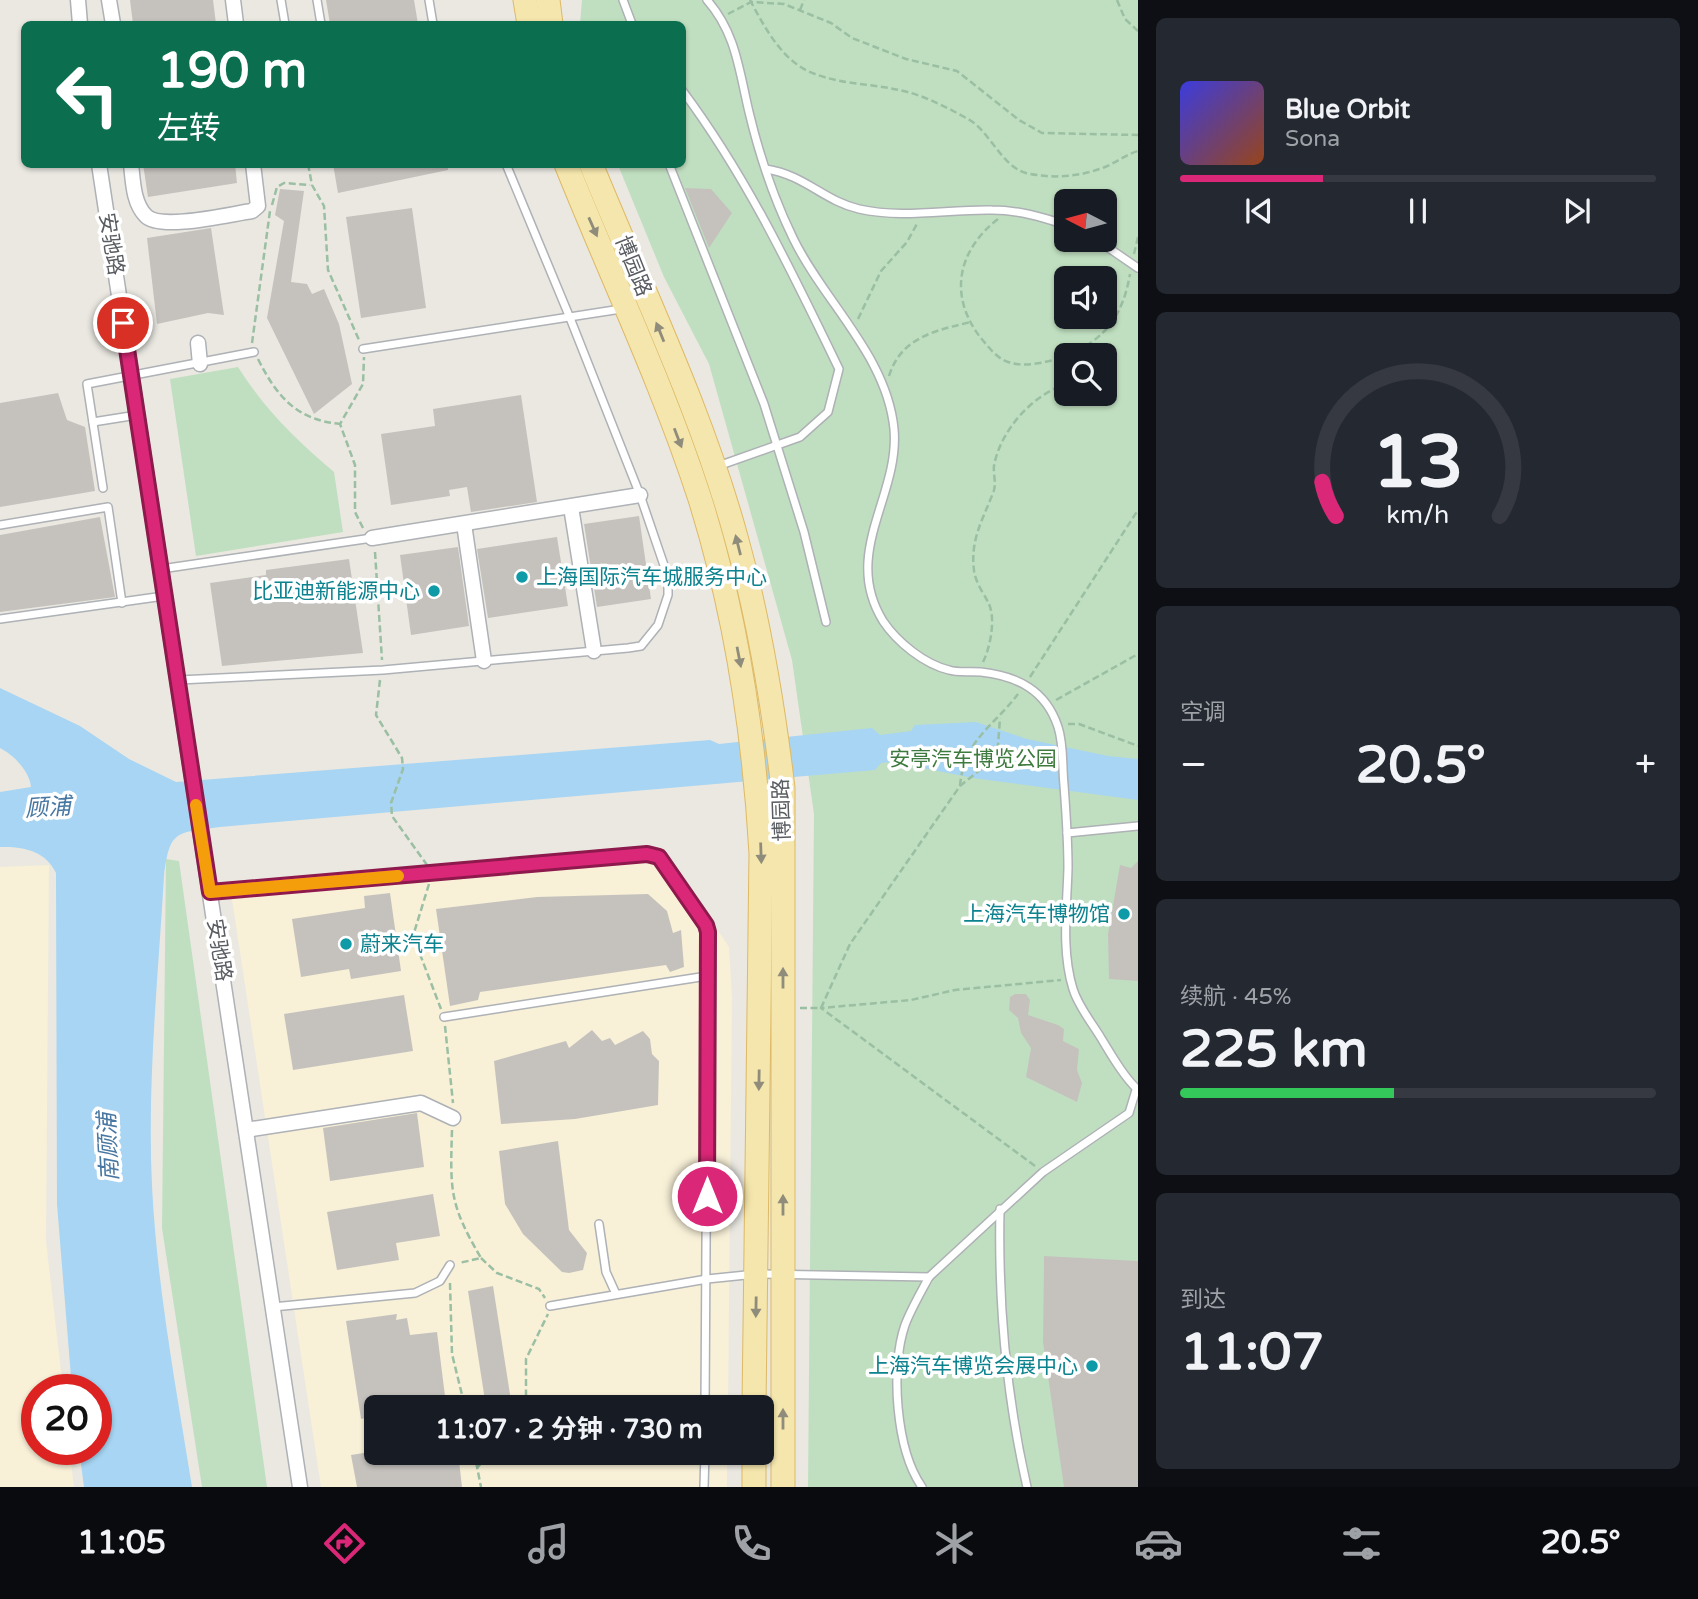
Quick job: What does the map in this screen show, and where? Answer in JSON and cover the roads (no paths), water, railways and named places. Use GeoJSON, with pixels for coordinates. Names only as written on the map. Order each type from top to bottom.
{"type":"FeatureCollection","features":[{"type":"Feature","properties":{"kind":"main road"},"geometry":{"type":"LineString","coordinates":[[525,0],[528,21]]}},
{"type":"Feature","properties":{"kind":"main road"},"geometry":{"type":"LineString","coordinates":[[548,0],[551,21]]}},
{"type":"Feature","properties":{"kind":"main road","name":"博园路"},"geometry":{"type":"LineString","coordinates":[[568,168],[628,308],[701,502],[730,608],[752,741],[757,784],[762,920],[754,1395]]}},
{"type":"Feature","properties":{"kind":"main road","name":"博园路"},"geometry":{"type":"LineString","coordinates":[[593,168],[714,468],[736,538],[776,732],[783,788],[783,1487]]}},
{"type":"Feature","properties":{"kind":"main road"},"geometry":{"type":"LineString","coordinates":[[754,1465],[754,1487]]}},
{"type":"Feature","properties":{"kind":"street"},"geometry":{"type":"LineString","coordinates":[[78,0],[80,21]]}},
{"type":"Feature","properties":{"kind":"street"},"geometry":{"type":"LineString","coordinates":[[109,0],[112,21]]}},
{"type":"Feature","properties":{"kind":"street"},"geometry":{"type":"LineString","coordinates":[[233,0],[236,21]]}},
{"type":"Feature","properties":{"kind":"street","name":"安驰路"},"geometry":{"type":"LineString","coordinates":[[100,168],[300,1487]]}},
{"type":"Feature","properties":{"kind":"street"},"geometry":{"type":"LineString","coordinates":[[132,168],[135,196],[146,217],[163,224],[252,211],[258,206],[253,168]]}},
{"type":"Feature","properties":{"kind":"street"},"geometry":{"type":"LineString","coordinates":[[198,343],[200,364]]}},
{"type":"Feature","properties":{"kind":"street"},"geometry":{"type":"LineString","coordinates":[[372,538],[640,495]]}},
{"type":"Feature","properties":{"kind":"street"},"geometry":{"type":"LineString","coordinates":[[570,507],[594,651]]}},
{"type":"Feature","properties":{"kind":"street"},"geometry":{"type":"LineString","coordinates":[[464,524],[484,661]]}},
{"type":"Feature","properties":{"kind":"street"},"geometry":{"type":"LineString","coordinates":[[246,1130],[421,1103],[453,1118]]}},
{"type":"Feature","properties":{"kind":"lane"},"geometry":{"type":"LineString","coordinates":[[281,0],[284,21]]}},
{"type":"Feature","properties":{"kind":"lane"},"geometry":{"type":"LineString","coordinates":[[317,0],[320,21]]}},
{"type":"Feature","properties":{"kind":"lane"},"geometry":{"type":"LineString","coordinates":[[429,0],[432,21]]}},
{"type":"Feature","properties":{"kind":"lane"},"geometry":{"type":"LineString","coordinates":[[623,0],[631,21]]}},
{"type":"Feature","properties":{"kind":"lane"},"geometry":{"type":"LineString","coordinates":[[707,0],[722,18],[735,45],[750,114],[766,169],[793,239],[885,389],[894,430],[890,470],[867,556],[870,591],[884,622],[912,652],[949,670],[978,672],[1025,683],[1035,690],[1049,708],[1058,729],[1066,815],[1065,910],[1071,980],[1074,992],[1137,1090],[1129,1113],[1043,1172],[929,1277],[905,1326],[898,1380],[899,1432],[913,1474],[922,1487]]}},
{"type":"Feature","properties":{"kind":"lane"},"geometry":{"type":"LineString","coordinates":[[686,95],[722,144],[765,216],[839,369],[828,412],[800,437],[714,468]]}},
{"type":"Feature","properties":{"kind":"lane"},"geometry":{"type":"LineString","coordinates":[[179,680],[383,670],[640,646],[658,625],[668,595],[668,577],[640,495],[508,168]]}},
{"type":"Feature","properties":{"kind":"lane"},"geometry":{"type":"LineString","coordinates":[[671,168],[764,404],[804,532],[826,622]]}},
{"type":"Feature","properties":{"kind":"lane"},"geometry":{"type":"LineString","coordinates":[[766,169],[789,173],[834,199],[858,209],[921,214],[1009,211],[1054,222]]}},
{"type":"Feature","properties":{"kind":"lane"},"geometry":{"type":"LineString","coordinates":[[1115,252],[1135,265]]}},
{"type":"Feature","properties":{"kind":"lane"},"geometry":{"type":"LineString","coordinates":[[363,349],[628,308]]}},
{"type":"Feature","properties":{"kind":"lane"},"geometry":{"type":"LineString","coordinates":[[103,488],[87,384],[254,352]]}},
{"type":"Feature","properties":{"kind":"lane"},"geometry":{"type":"LineString","coordinates":[[93,422],[138,415]]}},
{"type":"Feature","properties":{"kind":"lane"},"geometry":{"type":"LineString","coordinates":[[0,525],[108,507],[122,603]]}},
{"type":"Feature","properties":{"kind":"lane"},"geometry":{"type":"LineString","coordinates":[[161,569],[372,538]]}},
{"type":"Feature","properties":{"kind":"lane"},"geometry":{"type":"LineString","coordinates":[[0,620],[165,596]]}},
{"type":"Feature","properties":{"kind":"lane"},"geometry":{"type":"LineString","coordinates":[[1067,832],[1138,827]]}},
{"type":"Feature","properties":{"kind":"lane"},"geometry":{"type":"LineString","coordinates":[[210,892],[647,854],[659,857],[706,925],[705,1395]]}},
{"type":"Feature","properties":{"kind":"lane"},"geometry":{"type":"LineString","coordinates":[[444,1017],[708,976]]}},
{"type":"Feature","properties":{"kind":"lane"},"geometry":{"type":"LineString","coordinates":[[1000,1209],[999,1264],[1006,1379],[1027,1487]]}},
{"type":"Feature","properties":{"kind":"lane"},"geometry":{"type":"LineString","coordinates":[[599,1224],[606,1272],[616,1294]]}},
{"type":"Feature","properties":{"kind":"lane"},"geometry":{"type":"LineString","coordinates":[[273,1307],[415,1293],[440,1281],[450,1265]]}},
{"type":"Feature","properties":{"kind":"lane"},"geometry":{"type":"LineString","coordinates":[[550,1306],[707,1279],[756,1274],[929,1277]]}},
{"type":"Feature","properties":{"kind":"lane"},"geometry":{"type":"LineString","coordinates":[[705,1465],[705,1487]]}},
{"type":"Feature","properties":{"kind":"water"},"geometry":{"type":"Polygon","coordinates":[[[0,688],[80,726],[129,759],[176,782],[710,740],[719,744],[872,728],[880,735],[911,731],[915,725],[976,722],[1027,739],[1108,756],[1138,759],[1138,800],[973,778],[918,767],[913,760],[881,763],[875,770],[220,827],[177,836],[169,850],[164,876],[154,1031],[151,1147],[154,1224],[163,1299],[192,1487],[84,1487],[81,1465],[112,1465],[112,1374],[71,1374],[57,1204],[56,873],[46,860],[33,851],[0,847],[0,792],[31,787],[20,764],[0,748],[0,688]]]}},
{"type":"Feature","properties":{"kind":"place","name":"上海国际汽车城服务中心"},"geometry":{"type":"Point","coordinates":[522,577]}},
{"type":"Feature","properties":{"kind":"place","name":"比亚迪新能源中心"},"geometry":{"type":"Point","coordinates":[434,591]}},
{"type":"Feature","properties":{"kind":"place","name":"上海汽车博物馆"},"geometry":{"type":"Point","coordinates":[1124,914]}},
{"type":"Feature","properties":{"kind":"place","name":"蔚来汽车"},"geometry":{"type":"Point","coordinates":[346,944]}},
{"type":"Feature","properties":{"kind":"place","name":"上海汽车博览会展中心"},"geometry":{"type":"Point","coordinates":[1092,1366]}},
{"type":"Feature","properties":{"kind":"park label","name":"安亭汽车博览公园"},"geometry":{"type":"Point","coordinates":[973,759]}},
{"type":"Feature","properties":{"kind":"water label","name":"顾浦"},"geometry":{"type":"Point","coordinates":[48,808]}},
{"type":"Feature","properties":{"kind":"water label","name":"南顾浦"},"geometry":{"type":"Point","coordinates":[109,1147]}}]}
